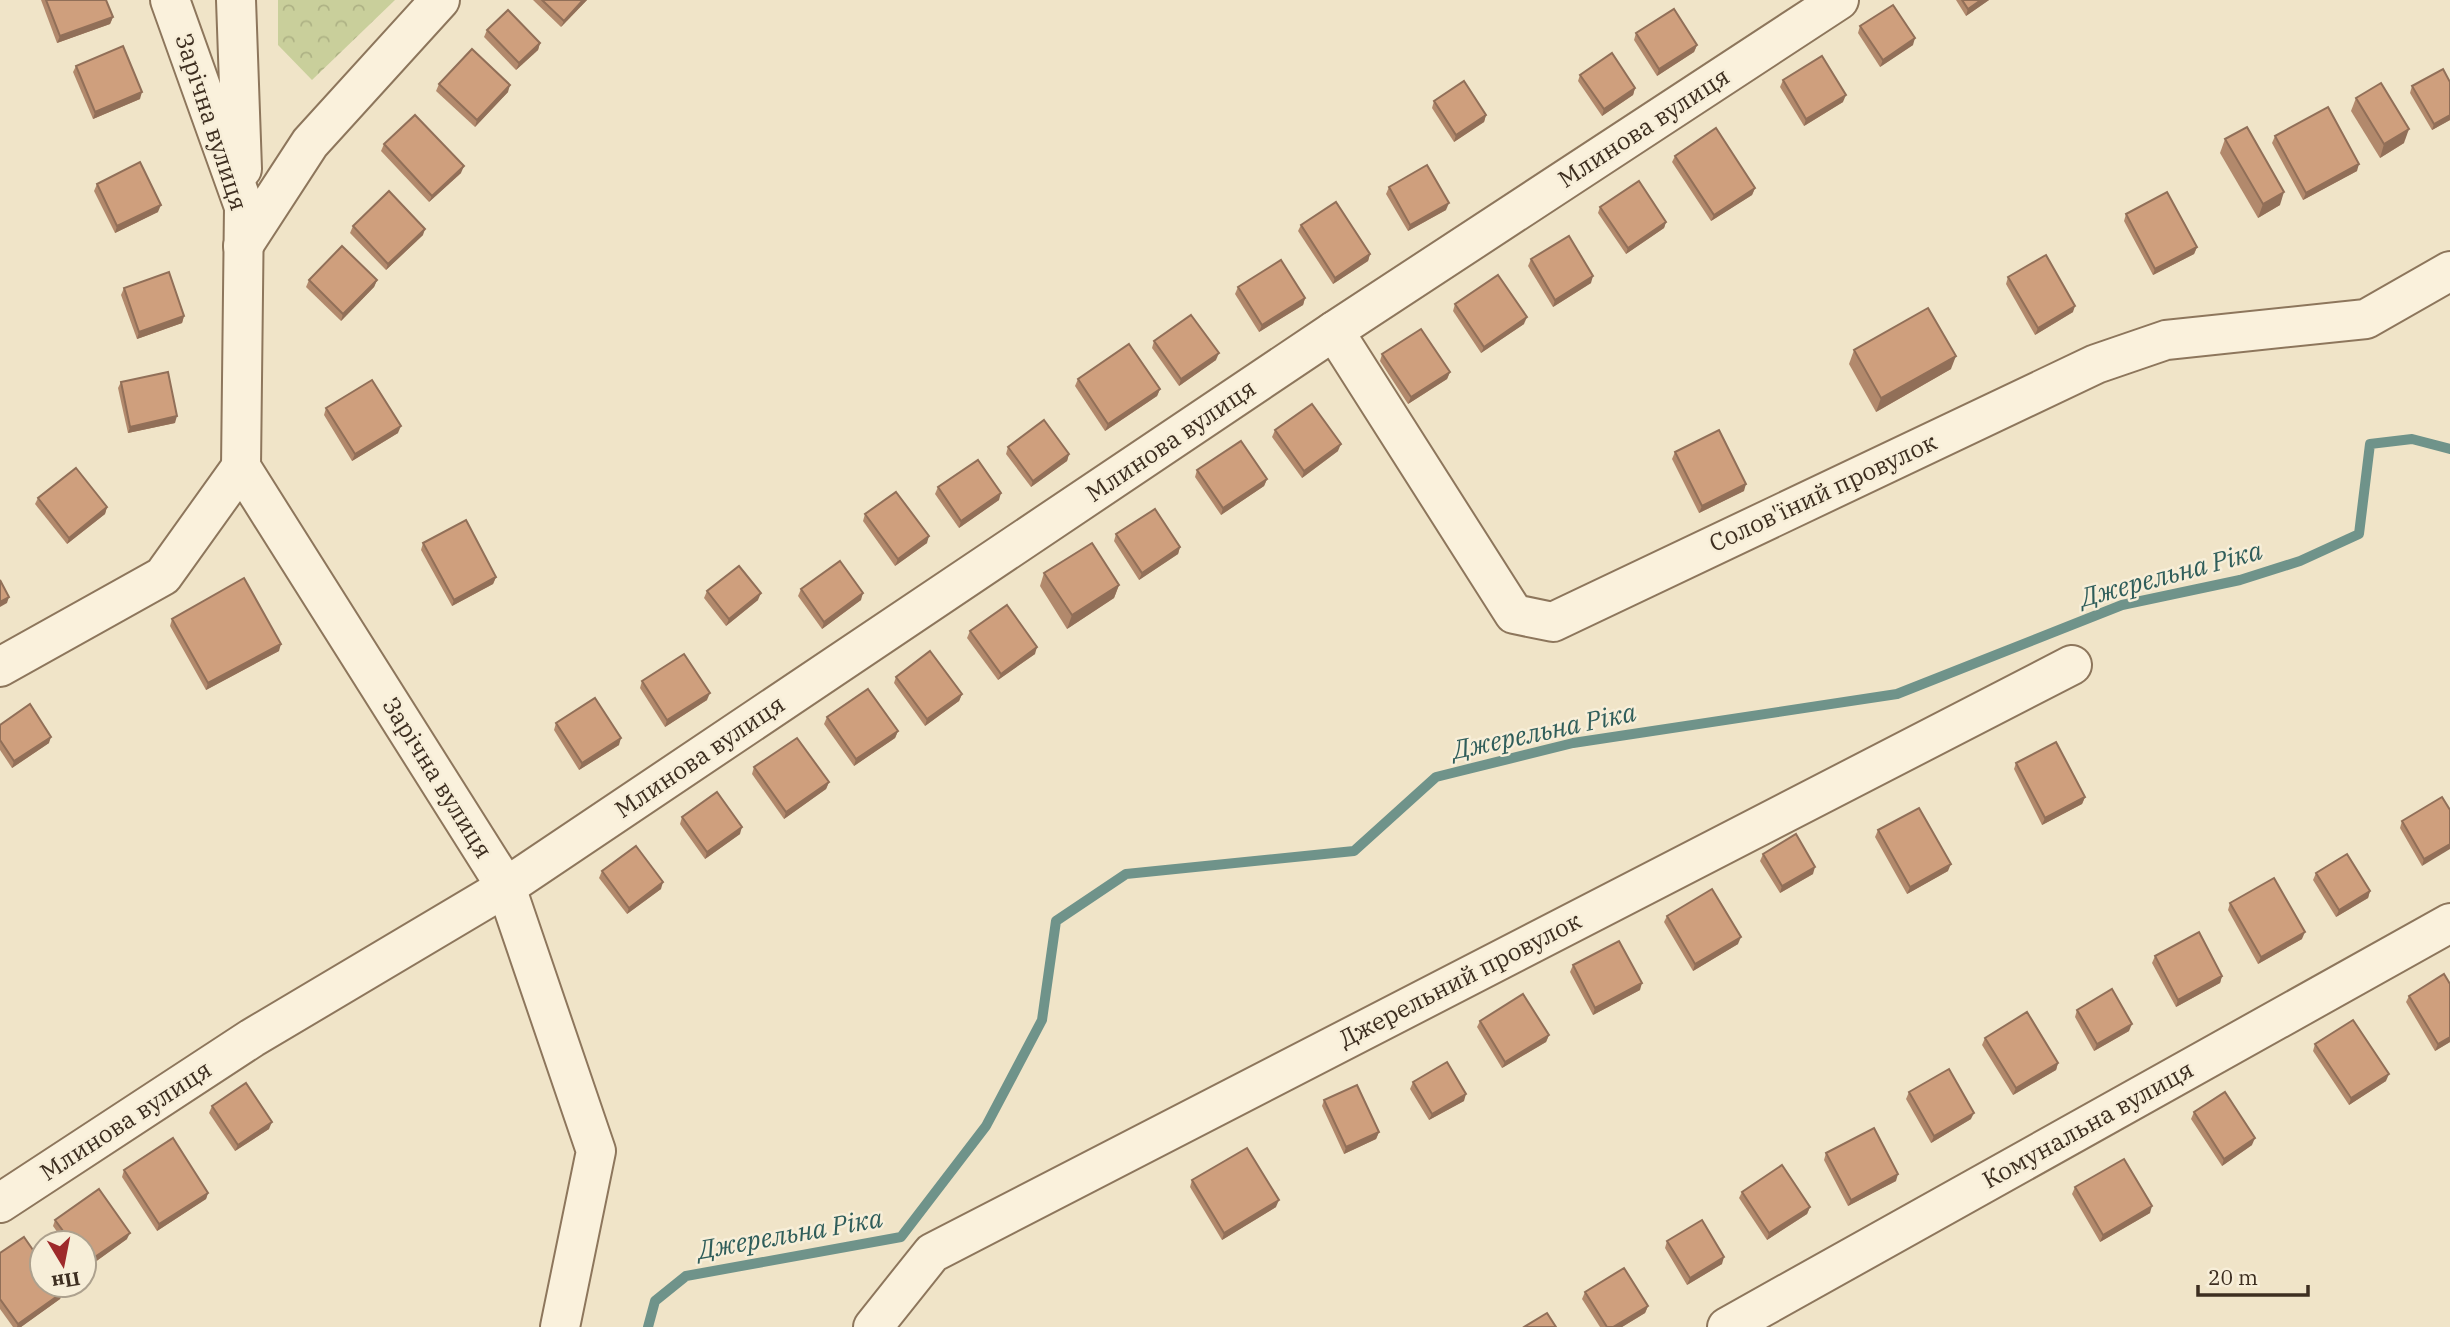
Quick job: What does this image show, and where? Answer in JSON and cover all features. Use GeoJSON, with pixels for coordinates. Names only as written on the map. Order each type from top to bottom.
{"type":"FeatureCollection","features":[{"type":"Feature","properties":{"kind":"street","name":"Зарічна вулиця"},"geometry":{"type":"LineString","coordinates":[[170,0],[244,206],[241,467],[506,887],[596,1151],[560,1327]]}},
{"type":"Feature","properties":{"kind":"street"},"geometry":{"type":"LineString","coordinates":[[236,0],[244,206]]}},
{"type":"Feature","properties":{"kind":"street","name":"Зарічна вулиця"},"geometry":{"type":"LineString","coordinates":[[243,246],[310,143],[440,0]]}},
{"type":"Feature","properties":{"kind":"street","name":"Млинова вулиця"},"geometry":{"type":"LineString","coordinates":[[0,1203],[253,1038],[506,887],[1334,331],[1839,0]]}},
{"type":"Feature","properties":{"kind":"street","name":"Солов'їний провулок"},"geometry":{"type":"LineString","coordinates":[[1334,331],[1514,614],[1553,622],[2096,364],[2166,340],[2366,318],[2450,271]]}},
{"type":"Feature","properties":{"kind":"street"},"geometry":{"type":"LineString","coordinates":[[0,667],[163,576],[241,467]]}},
{"type":"Feature","properties":{"kind":"street","name":"Джерельний провулок"},"geometry":{"type":"LineString","coordinates":[[873,1327],[932,1253],[2072,665]]}},
{"type":"Feature","properties":{"kind":"street","name":"Комунальна вулиця"},"geometry":{"type":"LineString","coordinates":[[1727,1327],[2450,923]]}},
{"type":"Feature","properties":{"kind":"green space"},"geometry":{"type":"Polygon","coordinates":[[[278,0],[395,0],[312,80],[278,45],[278,0]]]}},
{"type":"Feature","properties":{"kind":"building"},"geometry":{"type":"Polygon","coordinates":[[[46,0],[106,0],[113,17],[60,36],[46,0]]]}},
{"type":"Feature","properties":{"kind":"building"},"geometry":{"type":"Polygon","coordinates":[[[542,0],[583,0],[564,21],[542,0]]]}},
{"type":"Feature","properties":{"kind":"building"},"geometry":{"type":"Polygon","coordinates":[[[1962,0],[1981,0],[1968,9],[1962,0]]]}},
{"type":"Feature","properties":{"kind":"building"},"geometry":{"type":"Polygon","coordinates":[[[1893,5],[1915,38],[1883,60],[1860,26],[1893,5]]]}},
{"type":"Feature","properties":{"kind":"building"},"geometry":{"type":"Polygon","coordinates":[[[1674,9],[1697,45],[1659,69],[1636,33],[1674,9]]]}},
{"type":"Feature","properties":{"kind":"building"},"geometry":{"type":"Polygon","coordinates":[[[508,10],[540,43],[519,63],[487,30],[508,10]]]}},
{"type":"Feature","properties":{"kind":"building"},"geometry":{"type":"Polygon","coordinates":[[[123,46],[142,92],[95,112],[76,66],[123,46]]]}},
{"type":"Feature","properties":{"kind":"building"},"geometry":{"type":"Polygon","coordinates":[[[472,49],[510,85],[477,120],[439,84],[472,49]]]}},
{"type":"Feature","properties":{"kind":"building"},"geometry":{"type":"Polygon","coordinates":[[[1612,53],[1635,88],[1604,109],[1580,75],[1612,53]]]}},
{"type":"Feature","properties":{"kind":"building"},"geometry":{"type":"Polygon","coordinates":[[[1822,56],[1846,95],[1806,119],[1783,80],[1822,56]]]}},
{"type":"Feature","properties":{"kind":"building"},"geometry":{"type":"Polygon","coordinates":[[[2443,69],[2450,82],[2450,115],[2434,124],[2412,86],[2443,69]]]}},
{"type":"Feature","properties":{"kind":"building"},"geometry":{"type":"Polygon","coordinates":[[[1464,81],[1486,115],[1456,135],[1434,101],[1464,81]]]}},
{"type":"Feature","properties":{"kind":"building"},"geometry":{"type":"Polygon","coordinates":[[[2381,83],[2409,129],[2384,144],[2356,98],[2381,83]]]}},
{"type":"Feature","properties":{"kind":"building"},"geometry":{"type":"Polygon","coordinates":[[[2328,107],[2359,164],[2306,193],[2275,136],[2328,107]]]}},
{"type":"Feature","properties":{"kind":"building"},"geometry":{"type":"Polygon","coordinates":[[[415,115],[464,166],[432,196],[384,144],[415,115]]]}},
{"type":"Feature","properties":{"kind":"building"},"geometry":{"type":"Polygon","coordinates":[[[2247,127],[2284,192],[2263,204],[2225,139],[2247,127]]]}},
{"type":"Feature","properties":{"kind":"building"},"geometry":{"type":"Polygon","coordinates":[[[1716,128],[1755,188],[1714,215],[1675,156],[1716,128]]]}},
{"type":"Feature","properties":{"kind":"building"},"geometry":{"type":"Polygon","coordinates":[[[140,162],[161,205],[117,226],[97,184],[140,162]]]}},
{"type":"Feature","properties":{"kind":"building"},"geometry":{"type":"Polygon","coordinates":[[[1427,165],[1449,203],[1410,225],[1389,187],[1427,165]]]}},
{"type":"Feature","properties":{"kind":"building"},"geometry":{"type":"Polygon","coordinates":[[[1639,181],[1666,222],[1628,248],[1600,207],[1639,181]]]}},
{"type":"Feature","properties":{"kind":"building"},"geometry":{"type":"Polygon","coordinates":[[[389,191],[425,229],[388,264],[353,226],[389,191]]]}},
{"type":"Feature","properties":{"kind":"building"},"geometry":{"type":"Polygon","coordinates":[[[2167,192],[2197,247],[2155,269],[2126,214],[2167,192]]]}},
{"type":"Feature","properties":{"kind":"building"},"geometry":{"type":"Polygon","coordinates":[[[1336,202],[1370,254],[1335,278],[1301,225],[1336,202]]]}},
{"type":"Feature","properties":{"kind":"building"},"geometry":{"type":"Polygon","coordinates":[[[1569,236],[1593,276],[1555,300],[1531,259],[1569,236]]]}},
{"type":"Feature","properties":{"kind":"building"},"geometry":{"type":"Polygon","coordinates":[[[342,246],[377,280],[343,314],[309,280],[342,246]]]}},
{"type":"Feature","properties":{"kind":"building"},"geometry":{"type":"Polygon","coordinates":[[[2046,255],[2075,306],[2038,328],[2008,277],[2046,255]]]}},
{"type":"Feature","properties":{"kind":"building"},"geometry":{"type":"Polygon","coordinates":[[[1281,260],[1305,298],[1262,325],[1238,287],[1281,260]]]}},
{"type":"Feature","properties":{"kind":"building"},"geometry":{"type":"Polygon","coordinates":[[[169,272],[184,316],[139,332],[124,288],[169,272]]]}},
{"type":"Feature","properties":{"kind":"building"},"geometry":{"type":"Polygon","coordinates":[[[1498,275],[1527,317],[1484,347],[1455,304],[1498,275]]]}},
{"type":"Feature","properties":{"kind":"building"},"geometry":{"type":"Polygon","coordinates":[[[1928,308],[1956,356],[1881,398],[1854,350],[1928,308]]]}},
{"type":"Feature","properties":{"kind":"building"},"geometry":{"type":"Polygon","coordinates":[[[1191,315],[1219,353],[1181,379],[1154,341],[1191,315]]]}},
{"type":"Feature","properties":{"kind":"building"},"geometry":{"type":"Polygon","coordinates":[[[1421,329],[1450,372],[1411,397],[1382,354],[1421,329]]]}},
{"type":"Feature","properties":{"kind":"building"},"geometry":{"type":"Polygon","coordinates":[[[1129,344],[1160,389],[1108,424],[1078,379],[1129,344]]]}},
{"type":"Feature","properties":{"kind":"building"},"geometry":{"type":"Polygon","coordinates":[[[168,372],[177,416],[130,427],[121,382],[168,372]]]}},
{"type":"Feature","properties":{"kind":"building"},"geometry":{"type":"Polygon","coordinates":[[[372,380],[401,426],[355,454],[326,408],[372,380]]]}},
{"type":"Feature","properties":{"kind":"building"},"geometry":{"type":"Polygon","coordinates":[[[1312,404],[1341,444],[1304,471],[1275,430],[1312,404]]]}},
{"type":"Feature","properties":{"kind":"building"},"geometry":{"type":"Polygon","coordinates":[[[1044,420],[1069,454],[1033,481],[1008,447],[1044,420]]]}},
{"type":"Feature","properties":{"kind":"building"},"geometry":{"type":"Polygon","coordinates":[[[1719,430],[1746,484],[1702,506],[1675,452],[1719,430]]]}},
{"type":"Feature","properties":{"kind":"building"},"geometry":{"type":"Polygon","coordinates":[[[1241,441],[1267,479],[1223,508],[1197,470],[1241,441]]]}},
{"type":"Feature","properties":{"kind":"building"},"geometry":{"type":"Polygon","coordinates":[[[978,460],[1001,493],[961,521],[938,487],[978,460]]]}},
{"type":"Feature","properties":{"kind":"building"},"geometry":{"type":"Polygon","coordinates":[[[76,468],[107,507],[69,538],[38,498],[76,468]]]}},
{"type":"Feature","properties":{"kind":"building"},"geometry":{"type":"Polygon","coordinates":[[[896,492],[929,536],[898,559],[865,514],[896,492]]]}},
{"type":"Feature","properties":{"kind":"building"},"geometry":{"type":"Polygon","coordinates":[[[1155,509],[1180,547],[1142,573],[1116,534],[1155,509]]]}},
{"type":"Feature","properties":{"kind":"building"},"geometry":{"type":"Polygon","coordinates":[[[466,520],[496,577],[454,600],[423,543],[466,520]]]}},
{"type":"Feature","properties":{"kind":"building"},"geometry":{"type":"Polygon","coordinates":[[[1092,543],[1119,585],[1072,615],[1044,573],[1092,543]]]}},
{"type":"Feature","properties":{"kind":"building"},"geometry":{"type":"Polygon","coordinates":[[[840,561],[863,593],[824,622],[801,589],[840,561]]]}},
{"type":"Feature","properties":{"kind":"building"},"geometry":{"type":"Polygon","coordinates":[[[739,566],[761,593],[729,619],[707,591],[739,566]]]}},
{"type":"Feature","properties":{"kind":"building"},"geometry":{"type":"Polygon","coordinates":[[[244,578],[281,644],[208,683],[172,619],[244,578]]]}},
{"type":"Feature","properties":{"kind":"building"},"geometry":{"type":"Polygon","coordinates":[[[0,580],[9,597],[0,602],[0,580]]]}},
{"type":"Feature","properties":{"kind":"building"},"geometry":{"type":"Polygon","coordinates":[[[1007,605],[1037,647],[1001,674],[970,631],[1007,605]]]}},
{"type":"Feature","properties":{"kind":"building"},"geometry":{"type":"Polygon","coordinates":[[[930,651],[962,694],[927,719],[896,677],[930,651]]]}},
{"type":"Feature","properties":{"kind":"building"},"geometry":{"type":"Polygon","coordinates":[[[684,654],[710,693],[667,720],[642,681],[684,654]]]}},
{"type":"Feature","properties":{"kind":"building"},"geometry":{"type":"Polygon","coordinates":[[[868,689],[898,731],[856,759],[827,717],[868,689]]]}},
{"type":"Feature","properties":{"kind":"building"},"geometry":{"type":"Polygon","coordinates":[[[595,698],[621,738],[582,763],[556,723],[595,698]]]}},
{"type":"Feature","properties":{"kind":"building"},"geometry":{"type":"Polygon","coordinates":[[[30,704],[51,737],[14,761],[0,740],[0,725],[30,704]]]}},
{"type":"Feature","properties":{"kind":"building"},"geometry":{"type":"Polygon","coordinates":[[[797,738],[829,782],[786,812],[754,767],[797,738]]]}},
{"type":"Feature","properties":{"kind":"building"},"geometry":{"type":"Polygon","coordinates":[[[2056,742],[2085,797],[2045,818],[2016,763],[2056,742]]]}},
{"type":"Feature","properties":{"kind":"building"},"geometry":{"type":"Polygon","coordinates":[[[717,792],[742,827],[707,852],[682,817],[717,792]]]}},
{"type":"Feature","properties":{"kind":"building"},"geometry":{"type":"Polygon","coordinates":[[[2442,797],[2450,810],[2450,844],[2424,859],[2402,821],[2442,797]]]}},
{"type":"Feature","properties":{"kind":"building"},"geometry":{"type":"Polygon","coordinates":[[[1919,808],[1951,864],[1910,887],[1878,830],[1919,808]]]}},
{"type":"Feature","properties":{"kind":"building"},"geometry":{"type":"Polygon","coordinates":[[[1796,834],[1815,867],[1782,886],[1763,854],[1796,834]]]}},
{"type":"Feature","properties":{"kind":"building"},"geometry":{"type":"Polygon","coordinates":[[[636,846],[663,882],[629,908],[602,871],[636,846]]]}},
{"type":"Feature","properties":{"kind":"building"},"geometry":{"type":"Polygon","coordinates":[[[2347,854],[2370,891],[2339,910],[2316,873],[2347,854]]]}},
{"type":"Feature","properties":{"kind":"building"},"geometry":{"type":"Polygon","coordinates":[[[2274,878],[2305,932],[2261,957],[2230,903],[2274,878]]]}},
{"type":"Feature","properties":{"kind":"building"},"geometry":{"type":"Polygon","coordinates":[[[1712,889],[1741,937],[1695,964],[1667,916],[1712,889]]]}},
{"type":"Feature","properties":{"kind":"building"},"geometry":{"type":"Polygon","coordinates":[[[2199,932],[2222,976],[2178,1000],[2155,956],[2199,932]]]}},
{"type":"Feature","properties":{"kind":"building"},"geometry":{"type":"Polygon","coordinates":[[[1619,941],[1642,983],[1595,1008],[1573,965],[1619,941]]]}},
{"type":"Feature","properties":{"kind":"building"},"geometry":{"type":"Polygon","coordinates":[[[2444,974],[2450,984],[2450,1037],[2438,1044],[2409,996],[2444,974]]]}},
{"type":"Feature","properties":{"kind":"building"},"geometry":{"type":"Polygon","coordinates":[[[2112,989],[2132,1024],[2097,1044],[2077,1010],[2112,989]]]}},
{"type":"Feature","properties":{"kind":"building"},"geometry":{"type":"Polygon","coordinates":[[[1523,994],[1549,1035],[1505,1062],[1480,1021],[1523,994]]]}},
{"type":"Feature","properties":{"kind":"building"},"geometry":{"type":"Polygon","coordinates":[[[2027,1012],[2058,1063],[2016,1088],[1985,1038],[2027,1012]]]}},
{"type":"Feature","properties":{"kind":"building"},"geometry":{"type":"Polygon","coordinates":[[[2353,1020],[2389,1074],[2351,1098],[2315,1044],[2353,1020]]]}},
{"type":"Feature","properties":{"kind":"building"},"geometry":{"type":"Polygon","coordinates":[[[1447,1062],[1466,1094],[1432,1114],[1413,1082],[1447,1062]]]}},
{"type":"Feature","properties":{"kind":"building"},"geometry":{"type":"Polygon","coordinates":[[[1949,1069],[1974,1113],[1934,1136],[1909,1092],[1949,1069]]]}},
{"type":"Feature","properties":{"kind":"building"},"geometry":{"type":"Polygon","coordinates":[[[246,1083],[272,1122],[238,1145],[212,1106],[246,1083]]]}},
{"type":"Feature","properties":{"kind":"building"},"geometry":{"type":"Polygon","coordinates":[[[1357,1085],[1379,1132],[1346,1147],[1324,1100],[1357,1085]]]}},
{"type":"Feature","properties":{"kind":"building"},"geometry":{"type":"Polygon","coordinates":[[[2225,1092],[2255,1138],[2224,1159],[2194,1112],[2225,1092]]]}},
{"type":"Feature","properties":{"kind":"building"},"geometry":{"type":"Polygon","coordinates":[[[1874,1128],[1898,1174],[1851,1200],[1826,1153],[1874,1128]]]}},
{"type":"Feature","properties":{"kind":"building"},"geometry":{"type":"Polygon","coordinates":[[[173,1138],[208,1193],[159,1224],[124,1170],[173,1138]]]}},
{"type":"Feature","properties":{"kind":"building"},"geometry":{"type":"Polygon","coordinates":[[[1247,1148],[1279,1200],[1224,1233],[1192,1180],[1247,1148]]]}},
{"type":"Feature","properties":{"kind":"building"},"geometry":{"type":"Polygon","coordinates":[[[2124,1159],[2152,1206],[2103,1235],[2075,1187],[2124,1159]]]}},
{"type":"Feature","properties":{"kind":"building"},"geometry":{"type":"Polygon","coordinates":[[[1782,1165],[1810,1207],[1769,1233],[1742,1192],[1782,1165]]]}},
{"type":"Feature","properties":{"kind":"building"},"geometry":{"type":"Polygon","coordinates":[[[99,1189],[130,1233],[98,1255],[98,1229],[62,1229],[55,1220],[99,1189]]]}},
{"type":"Feature","properties":{"kind":"building"},"geometry":{"type":"Polygon","coordinates":[[[1702,1220],[1724,1257],[1690,1278],[1667,1241],[1702,1220]]]}},
{"type":"Feature","properties":{"kind":"building"},"geometry":{"type":"Polygon","coordinates":[[[24,1237],[28,1243],[28,1299],[53,1299],[18,1324],[0,1299],[0,1253],[24,1237]]]}},
{"type":"Feature","properties":{"kind":"building"},"geometry":{"type":"Polygon","coordinates":[[[1624,1268],[1648,1306],[1613,1327],[1607,1327],[1585,1292],[1624,1268]]]}},
{"type":"Feature","properties":{"kind":"building"},"geometry":{"type":"Polygon","coordinates":[[[1547,1313],[1556,1327],[1524,1327],[1547,1313]]]}},
{"type":"Feature","properties":{"kind":"waterway","name":"Джерельна Ріка"},"geometry":{"type":"LineString","coordinates":[[648,1327],[655,1301],[686,1276],[901,1237],[986,1126],[1042,1020],[1056,921],[1126,874],[1354,851],[1436,777],[1573,743],[1897,694],[2122,605],[2240,580],[2300,561],[2359,534],[2370,444],[2412,439],[2450,449]]}}]}
